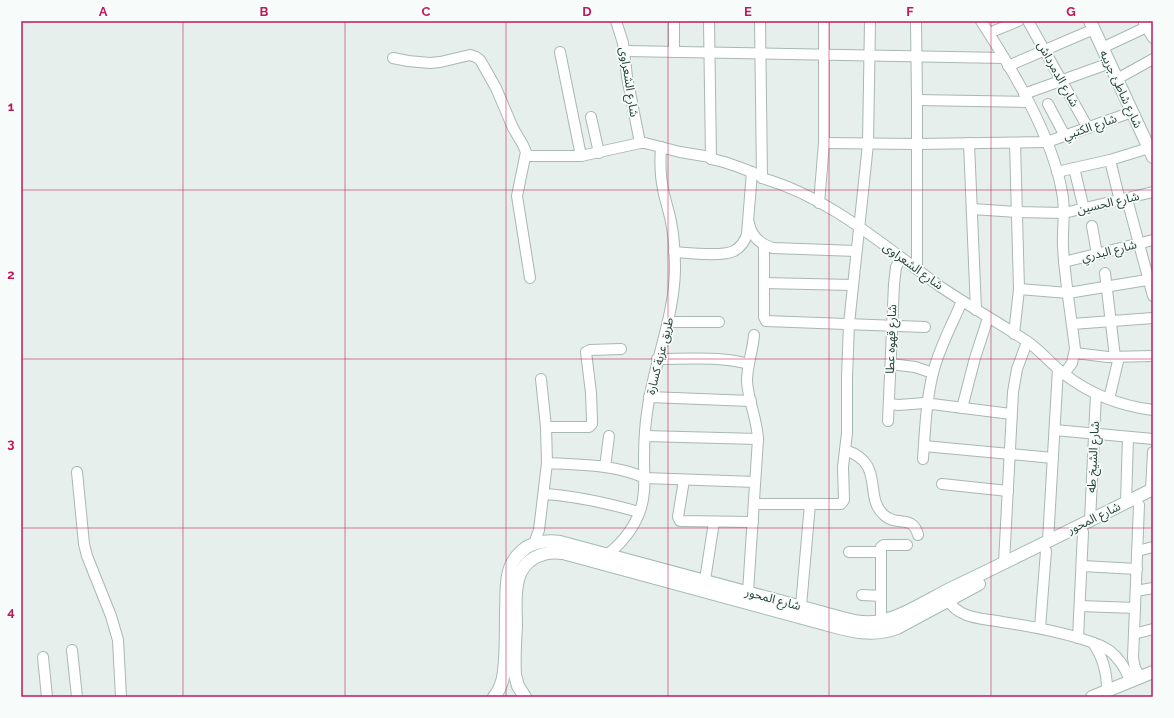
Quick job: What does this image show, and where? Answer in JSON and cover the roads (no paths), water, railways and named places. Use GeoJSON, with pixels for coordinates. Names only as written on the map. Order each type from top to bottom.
{"type":"FeatureCollection","features":[{"type":"Feature","properties":{"kind":"street","name":"شارع الشعراوى"},"geometry":{"type":"LineString","coordinates":[[616,21],[625,51],[627,77],[640,143],[651,144],[680,152],[724,161],[761,176],[762,178],[778,183],[820,204],[860,227],[962,301],[1027,342],[1044,354],[1076,383],[1109,399],[1132,406],[1153,410]]}},
{"type":"Feature","properties":{"kind":"street"},"geometry":{"type":"LineString","coordinates":[[674,21],[674,52]]}},
{"type":"Feature","properties":{"kind":"street"},"geometry":{"type":"LineString","coordinates":[[710,21],[711,159]]}},
{"type":"Feature","properties":{"kind":"street"},"geometry":{"type":"LineString","coordinates":[[760,21],[762,178]]}},
{"type":"Feature","properties":{"kind":"street"},"geometry":{"type":"LineString","coordinates":[[820,204],[824,143],[824,21]]}},
{"type":"Feature","properties":{"kind":"street"},"geometry":{"type":"LineString","coordinates":[[754,504],[839,504],[843,501],[843,467],[847,433],[846,377],[849,324],[852,284],[860,227],[868,144],[870,21]]}},
{"type":"Feature","properties":{"kind":"street"},"geometry":{"type":"LineString","coordinates":[[916,21],[916,269]]}},
{"type":"Feature","properties":{"kind":"street"},"geometry":{"type":"LineString","coordinates":[[981,21],[1026,98],[1047,142],[1062,192],[1064,213],[1064,262],[1075,353],[1070,366],[1061,371],[1040,628]]}},
{"type":"Feature","properties":{"kind":"street"},"geometry":{"type":"LineString","coordinates":[[989,33],[1018,21]]}},
{"type":"Feature","properties":{"kind":"street","name":"شارع الدمرداش"},"geometry":{"type":"LineString","coordinates":[[1028,21],[1088,128]]}},
{"type":"Feature","properties":{"kind":"street"},"geometry":{"type":"LineString","coordinates":[[1102,48],[1147,24],[1153,38]]}},
{"type":"Feature","properties":{"kind":"street"},"geometry":{"type":"LineString","coordinates":[[625,51],[916,56],[1006,62],[1045,50],[1092,25]]}},
{"type":"Feature","properties":{"kind":"street","name":"شارع شاطئ جريبه"},"geometry":{"type":"LineString","coordinates":[[1092,25],[1132,112],[1152,150]]}},
{"type":"Feature","properties":{"kind":"street"},"geometry":{"type":"LineString","coordinates":[[560,52],[581,156]]}},
{"type":"Feature","properties":{"kind":"street"},"geometry":{"type":"LineString","coordinates":[[393,58],[408,62],[430,63],[470,55],[480,60],[496,88],[513,128],[525,149],[526,156],[517,196],[530,278]]}},
{"type":"Feature","properties":{"kind":"street"},"geometry":{"type":"LineString","coordinates":[[1117,79],[1153,59]]}},
{"type":"Feature","properties":{"kind":"street"},"geometry":{"type":"LineString","coordinates":[[917,100],[1026,98],[1061,81],[1110,63]]}},
{"type":"Feature","properties":{"kind":"street"},"geometry":{"type":"LineString","coordinates":[[1048,104],[1065,136]]}},
{"type":"Feature","properties":{"kind":"street","name":"شارع الكتبي"},"geometry":{"type":"LineString","coordinates":[[824,143],[969,144],[1047,142],[1132,112]]}},
{"type":"Feature","properties":{"kind":"street"},"geometry":{"type":"LineString","coordinates":[[591,117],[599,153]]}},
{"type":"Feature","properties":{"kind":"street"},"geometry":{"type":"LineString","coordinates":[[526,156],[581,156],[640,143]]}},
{"type":"Feature","properties":{"kind":"street"},"geometry":{"type":"LineString","coordinates":[[1014,143],[1019,289],[1014,334]]}},
{"type":"Feature","properties":{"kind":"street"},"geometry":{"type":"LineString","coordinates":[[969,144],[976,310]]}},
{"type":"Feature","properties":{"kind":"street","name":"طريق عزبة كسارة"},"geometry":{"type":"LineString","coordinates":[[608,554],[616,548],[628,533],[639,512],[643,498],[645,478],[645,436],[649,397],[657,359],[668,322],[674,287],[674,252],[672,229],[662,181],[661,147]]}},
{"type":"Feature","properties":{"kind":"street"},"geometry":{"type":"LineString","coordinates":[[1057,172],[1152,150]]}},
{"type":"Feature","properties":{"kind":"street"},"geometry":{"type":"LineString","coordinates":[[1110,160],[1140,244],[1151,279],[1153,296]]}},
{"type":"Feature","properties":{"kind":"street"},"geometry":{"type":"LineString","coordinates":[[1074,168],[1084,209]]}},
{"type":"Feature","properties":{"kind":"street"},"geometry":{"type":"LineString","coordinates":[[674,252],[719,253],[735,250],[739,247],[745,239],[749,222],[752,172]]}},
{"type":"Feature","properties":{"kind":"street","name":"شارع الحسين"},"geometry":{"type":"LineString","coordinates":[[972,209],[1064,213],[1153,192]]}},
{"type":"Feature","properties":{"kind":"street"},"geometry":{"type":"LineString","coordinates":[[749,222],[752,234],[764,245],[777,248],[856,251]]}},
{"type":"Feature","properties":{"kind":"street"},"geometry":{"type":"LineString","coordinates":[[1092,226],[1097,254]]}},
{"type":"Feature","properties":{"kind":"street","name":"شارع البدري"},"geometry":{"type":"LineString","coordinates":[[1064,262],[1153,240]]}},
{"type":"Feature","properties":{"kind":"street"},"geometry":{"type":"LineString","coordinates":[[764,245],[764,318],[766,321],[925,327]]}},
{"type":"Feature","properties":{"kind":"street","name":"شارع قهوه عطا"},"geometry":{"type":"LineString","coordinates":[[888,421],[894,278],[896,267],[901,258]]}},
{"type":"Feature","properties":{"kind":"street"},"geometry":{"type":"LineString","coordinates":[[1105,273],[1117,357],[1109,399]]}},
{"type":"Feature","properties":{"kind":"street"},"geometry":{"type":"LineString","coordinates":[[1019,289],[1068,294],[1151,279]]}},
{"type":"Feature","properties":{"kind":"street"},"geometry":{"type":"LineString","coordinates":[[764,284],[852,284]]}},
{"type":"Feature","properties":{"kind":"street"},"geometry":{"type":"LineString","coordinates":[[923,460],[928,404],[933,373],[940,350],[962,301]]}},
{"type":"Feature","properties":{"kind":"street"},"geometry":{"type":"LineString","coordinates":[[962,408],[975,358],[988,318]]}},
{"type":"Feature","properties":{"kind":"street"},"geometry":{"type":"LineString","coordinates":[[1072,324],[1153,318]]}},
{"type":"Feature","properties":{"kind":"street"},"geometry":{"type":"LineString","coordinates":[[668,322],[719,322]]}},
{"type":"Feature","properties":{"kind":"street"},"geometry":{"type":"LineString","coordinates":[[748,592],[758,439],[756,420],[747,382],[754,335]]}},
{"type":"Feature","properties":{"kind":"street"},"geometry":{"type":"LineString","coordinates":[[1004,562],[1011,414],[1015,375],[1027,342]]}},
{"type":"Feature","properties":{"kind":"street"},"geometry":{"type":"LineString","coordinates":[[546,427],[589,427],[592,424],[591,393],[586,352],[588,350],[621,350]]}},
{"type":"Feature","properties":{"kind":"street"},"geometry":{"type":"LineString","coordinates":[[1075,353],[1117,357],[1153,356]]}},
{"type":"Feature","properties":{"kind":"street"},"geometry":{"type":"LineString","coordinates":[[657,359],[714,358],[749,364]]}},
{"type":"Feature","properties":{"kind":"street"},"geometry":{"type":"LineString","coordinates":[[890,364],[910,366],[933,373]]}},
{"type":"Feature","properties":{"kind":"street"},"geometry":{"type":"LineString","coordinates":[[534,544],[538,535],[544,494],[546,463],[546,427],[541,379]]}},
{"type":"Feature","properties":{"kind":"street","name":"شارع الشيخ طه"},"geometry":{"type":"LineString","coordinates":[[1090,521],[1096,394]]}},
{"type":"Feature","properties":{"kind":"street"},"geometry":{"type":"LineString","coordinates":[[649,397],[751,401]]}},
{"type":"Feature","properties":{"kind":"street"},"geometry":{"type":"LineString","coordinates":[[889,404],[928,404],[1011,414]]}},
{"type":"Feature","properties":{"kind":"street"},"geometry":{"type":"LineString","coordinates":[[1055,430],[1153,439]]}},
{"type":"Feature","properties":{"kind":"street"},"geometry":{"type":"LineString","coordinates":[[605,467],[609,436]]}},
{"type":"Feature","properties":{"kind":"street"},"geometry":{"type":"LineString","coordinates":[[645,436],[758,439]]}},
{"type":"Feature","properties":{"kind":"street"},"geometry":{"type":"LineString","coordinates":[[1126,503],[1128,437]]}},
{"type":"Feature","properties":{"kind":"street"},"geometry":{"type":"LineString","coordinates":[[924,446],[1053,458]]}},
{"type":"Feature","properties":{"kind":"street"},"geometry":{"type":"LineString","coordinates":[[845,450],[856,455],[868,466],[871,474],[876,503],[882,513],[891,520],[910,523],[916,528],[918,535]]}},
{"type":"Feature","properties":{"kind":"street"},"geometry":{"type":"LineString","coordinates":[[1152,492],[1153,452]]}},
{"type":"Feature","properties":{"kind":"street"},"geometry":{"type":"LineString","coordinates":[[546,463],[605,467],[632,472],[645,478],[755,482]]}},
{"type":"Feature","properties":{"kind":"street"},"geometry":{"type":"LineString","coordinates":[[77,472],[84,544],[87,556],[111,616],[118,640],[121,697]]}},
{"type":"Feature","properties":{"kind":"street"},"geometry":{"type":"LineString","coordinates":[[684,480],[678,517],[679,520],[683,522],[753,522]]}},
{"type":"Feature","properties":{"kind":"street"},"geometry":{"type":"LineString","coordinates":[[942,484],[1008,491]]}},
{"type":"Feature","properties":{"kind":"street","name":"شارع المحور"},"geometry":{"type":"LineString","coordinates":[[494,697],[510,675],[518,580],[522,570],[528,562],[537,556],[547,553],[563,554],[822,618],[858,632],[884,632],[905,624],[1090,521],[1152,492]]}},
{"type":"Feature","properties":{"kind":"street","name":"شارع المحور"},"geometry":{"type":"LineString","coordinates":[[525,697],[510,675],[506,643],[506,584],[512,562],[519,553],[534,544],[544,541],[555,541],[608,554],[801,606],[822,618],[866,622],[881,621],[900,615],[1004,562],[1083,532],[1139,505],[1152,492]]}},
{"type":"Feature","properties":{"kind":"street"},"geometry":{"type":"LineString","coordinates":[[544,494],[593,500],[639,512]]}},
{"type":"Feature","properties":{"kind":"street"},"geometry":{"type":"LineString","coordinates":[[801,606],[810,504]]}},
{"type":"Feature","properties":{"kind":"street"},"geometry":{"type":"LineString","coordinates":[[1135,679],[1134,634],[1139,505]]}},
{"type":"Feature","properties":{"kind":"street"},"geometry":{"type":"LineString","coordinates":[[705,580],[714,522]]}},
{"type":"Feature","properties":{"kind":"street"},"geometry":{"type":"LineString","coordinates":[[1078,638],[1083,532]]}},
{"type":"Feature","properties":{"kind":"street"},"geometry":{"type":"LineString","coordinates":[[881,621],[881,547],[884,545],[907,545]]}},
{"type":"Feature","properties":{"kind":"street"},"geometry":{"type":"LineString","coordinates":[[1137,551],[1153,547]]}},
{"type":"Feature","properties":{"kind":"street"},"geometry":{"type":"LineString","coordinates":[[849,552],[880,552]]}},
{"type":"Feature","properties":{"kind":"street"},"geometry":{"type":"LineString","coordinates":[[1082,566],[1136,569]]}},
{"type":"Feature","properties":{"kind":"street"},"geometry":{"type":"LineString","coordinates":[[1136,590],[1153,588]]}},
{"type":"Feature","properties":{"kind":"street"},"geometry":{"type":"LineString","coordinates":[[862,595],[881,596]]}},
{"type":"Feature","properties":{"kind":"street"},"geometry":{"type":"LineString","coordinates":[[948,600],[956,610],[968,616],[1040,628],[1078,638],[1106,648],[1117,657],[1135,679]]}},
{"type":"Feature","properties":{"kind":"street"},"geometry":{"type":"LineString","coordinates":[[1080,606],[1135,608]]}},
{"type":"Feature","properties":{"kind":"street"},"geometry":{"type":"LineString","coordinates":[[1134,634],[1153,629]]}},
{"type":"Feature","properties":{"kind":"street"},"geometry":{"type":"LineString","coordinates":[[1093,643],[1105,668],[1107,690]]}},
{"type":"Feature","properties":{"kind":"street"},"geometry":{"type":"LineString","coordinates":[[72,650],[77,697]]}},
{"type":"Feature","properties":{"kind":"street"},"geometry":{"type":"LineString","coordinates":[[43,657],[47,697]]}},
{"type":"Feature","properties":{"kind":"street"},"geometry":{"type":"LineString","coordinates":[[1092,697],[1153,672]]}}]}
